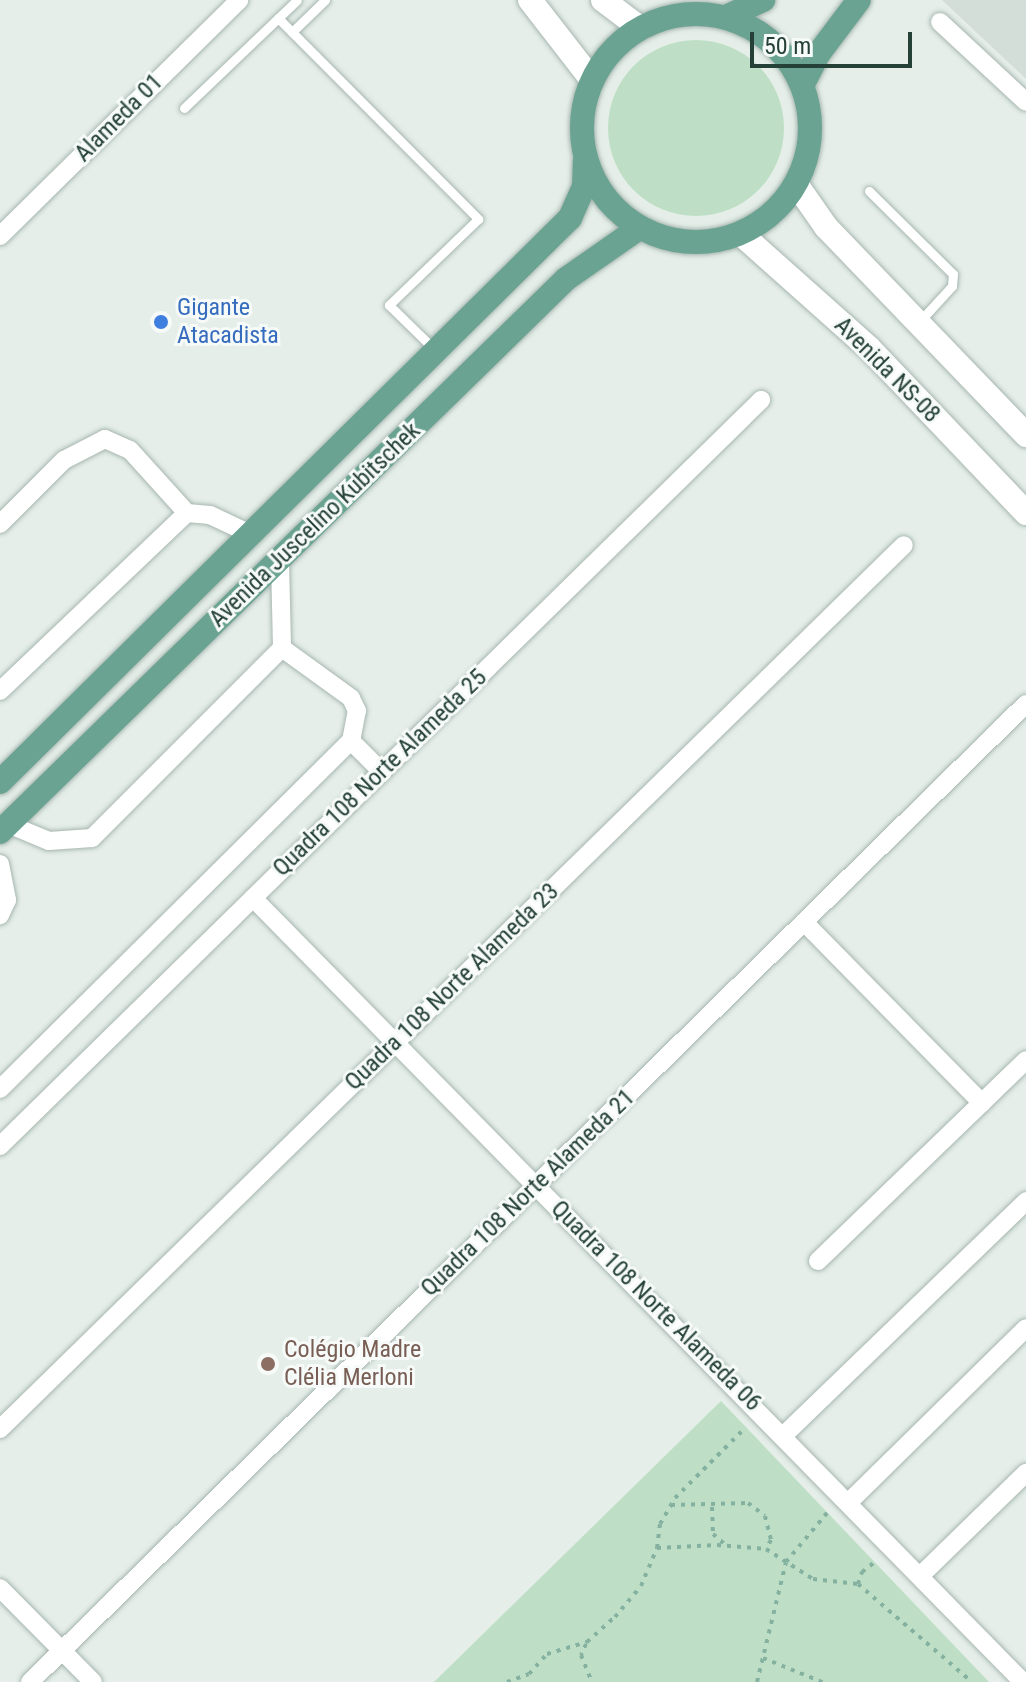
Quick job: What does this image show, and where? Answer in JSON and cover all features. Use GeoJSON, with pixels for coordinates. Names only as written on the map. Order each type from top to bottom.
{"type":"FeatureCollection","features":[{"type":"Feature","properties":{"kind":"main road"},"geometry":{"type":"LineString","coordinates":[[726,17],[763,0]]}},
{"type":"Feature","properties":{"kind":"main road"},"geometry":{"type":"LineString","coordinates":[[803,84],[819,53],[859,0]]}},
{"type":"Feature","properties":{"kind":"main road"},"geometry":{"type":"LineString","coordinates":[[682,14],[726,17],[758,31],[785,54],[803,84],[811,117],[808,152],[796,184],[772,213],[741,234],[707,242],[672,241],[639,228],[606,199],[585,161],[581,120],[592,80],[612,50],[640,28],[682,14]]}},
{"type":"Feature","properties":{"kind":"main road","name":"Avenida Juscelino Kubitschek"},"geometry":{"type":"LineString","coordinates":[[0,782],[248,533],[570,218],[584,187],[585,161]]}},
{"type":"Feature","properties":{"kind":"main road","name":"Avenida Juscelino Kubitschek"},"geometry":{"type":"LineString","coordinates":[[4,828],[566,279],[639,228]]}},
{"type":"Feature","properties":{"kind":"street","name":"Alameda 01"},"geometry":{"type":"LineString","coordinates":[[4,224],[239,0]]}},
{"type":"Feature","properties":{"kind":"street"},"geometry":{"type":"LineString","coordinates":[[530,0],[592,80]]}},
{"type":"Feature","properties":{"kind":"street"},"geometry":{"type":"LineString","coordinates":[[603,0],[640,28]]}},
{"type":"Feature","properties":{"kind":"street"},"geometry":{"type":"LineString","coordinates":[[940,22],[1026,102]]}},
{"type":"Feature","properties":{"kind":"street"},"geometry":{"type":"LineString","coordinates":[[796,184],[826,227],[1026,435]]}},
{"type":"Feature","properties":{"kind":"street","name":"Avenida NS-08"},"geometry":{"type":"LineString","coordinates":[[741,234],[869,348],[1026,513]]}},
{"type":"Feature","properties":{"kind":"street","name":"Quadra 108 Norte Alameda 25"},"geometry":{"type":"LineString","coordinates":[[0,1146],[761,400]]}},
{"type":"Feature","properties":{"kind":"street"},"geometry":{"type":"LineString","coordinates":[[0,524],[64,460],[105,439],[130,450],[187,513],[210,515],[248,533]]}},
{"type":"Feature","properties":{"kind":"street"},"geometry":{"type":"LineString","coordinates":[[0,691],[187,513]]}},
{"type":"Feature","properties":{"kind":"street","name":"Quadra 108 Norte Alameda 23"},"geometry":{"type":"LineString","coordinates":[[0,1429],[904,545]]}},
{"type":"Feature","properties":{"kind":"street"},"geometry":{"type":"LineString","coordinates":[[4,828],[49,841],[92,838],[282,648],[280,559]]}},
{"type":"Feature","properties":{"kind":"street"},"geometry":{"type":"LineString","coordinates":[[0,1089],[351,741],[357,711],[351,698],[282,648]]}},
{"type":"Feature","properties":{"kind":"street","name":"Quadra 108 Norte Alameda 21"},"geometry":{"type":"LineString","coordinates":[[30,1682],[1026,704]]}},
{"type":"Feature","properties":{"kind":"street"},"geometry":{"type":"LineString","coordinates":[[351,741],[382,772]]}},
{"type":"Feature","properties":{"kind":"street"},"geometry":{"type":"LineString","coordinates":[[0,864],[7,900],[0,915]]}},
{"type":"Feature","properties":{"kind":"street","name":"Quadra 108 Norte Alameda 06"},"geometry":{"type":"LineString","coordinates":[[253,898],[784,1435],[1023,1682]]}},
{"type":"Feature","properties":{"kind":"street"},"geometry":{"type":"LineString","coordinates":[[804,922],[982,1103]]}},
{"type":"Feature","properties":{"kind":"street"},"geometry":{"type":"LineString","coordinates":[[818,1261],[1026,1060]]}},
{"type":"Feature","properties":{"kind":"street"},"geometry":{"type":"LineString","coordinates":[[784,1435],[1026,1201]]}},
{"type":"Feature","properties":{"kind":"street"},"geometry":{"type":"LineString","coordinates":[[849,1502],[1026,1328]]}},
{"type":"Feature","properties":{"kind":"street"},"geometry":{"type":"LineString","coordinates":[[920,1576],[1026,1473]]}},
{"type":"Feature","properties":{"kind":"street"},"geometry":{"type":"LineString","coordinates":[[0,1588],[93,1682]]}},
{"type":"Feature","properties":{"kind":"lane"},"geometry":{"type":"LineString","coordinates":[[184,108],[297,0]]}},
{"type":"Feature","properties":{"kind":"lane"},"geometry":{"type":"LineString","coordinates":[[292,32],[325,0]]}},
{"type":"Feature","properties":{"kind":"lane"},"geometry":{"type":"LineString","coordinates":[[278,18],[478,219],[389,305],[435,350]]}},
{"type":"Feature","properties":{"kind":"lane"},"geometry":{"type":"LineString","coordinates":[[869,191],[953,274],[952,286],[919,322]]}},
{"type":"Feature","properties":{"kind":"path"},"geometry":{"type":"LineString","coordinates":[[592,1682],[581,1655],[587,1642],[641,1586],[657,1548],[660,1524],[671,1505],[745,1427]]}},
{"type":"Feature","properties":{"kind":"path"},"geometry":{"type":"LineString","coordinates":[[671,1505],[712,1507],[737,1500],[758,1508],[770,1532],[766,1549]]}},
{"type":"Feature","properties":{"kind":"path"},"geometry":{"type":"LineString","coordinates":[[712,1507],[713,1534],[727,1546]]}},
{"type":"Feature","properties":{"kind":"path"},"geometry":{"type":"LineString","coordinates":[[757,1682],[786,1562],[827,1513]]}},
{"type":"Feature","properties":{"kind":"path"},"geometry":{"type":"LineString","coordinates":[[657,1548],[727,1546],[766,1549],[813,1579],[858,1584],[972,1682]]}},
{"type":"Feature","properties":{"kind":"path"},"geometry":{"type":"LineString","coordinates":[[858,1584],[862,1572],[875,1562]]}},
{"type":"Feature","properties":{"kind":"path"},"geometry":{"type":"LineString","coordinates":[[507,1682],[529,1674],[547,1654],[587,1642]]}},
{"type":"Feature","properties":{"kind":"path"},"geometry":{"type":"LineString","coordinates":[[763,1658],[822,1682]]}},
{"type":"Feature","properties":{"kind":"shaded area"},"geometry":{"type":"Polygon","coordinates":[[[942,0],[1026,0],[1026,79],[942,0]]]}},
{"type":"Feature","properties":{"kind":"green space"},"geometry":{"type":"Polygon","coordinates":[[[696,40],[730,46],[758,66],[778,94],[784,128],[778,162],[758,190],[730,210],[696,216],[662,210],[634,190],[614,162],[608,128],[614,94],[634,66],[662,46],[696,40]]]}},
{"type":"Feature","properties":{"kind":"green space"},"geometry":{"type":"Polygon","coordinates":[[[721,1401],[989,1682],[434,1682],[721,1401]]]}},
{"type":"Feature","properties":{"kind":"place","name":"Gigante Atacadista"},"geometry":{"type":"Point","coordinates":[161,322]}},
{"type":"Feature","properties":{"kind":"place","name":"Colégio Madre Clélia Merloni"},"geometry":{"type":"Point","coordinates":[268,1364]}}]}
